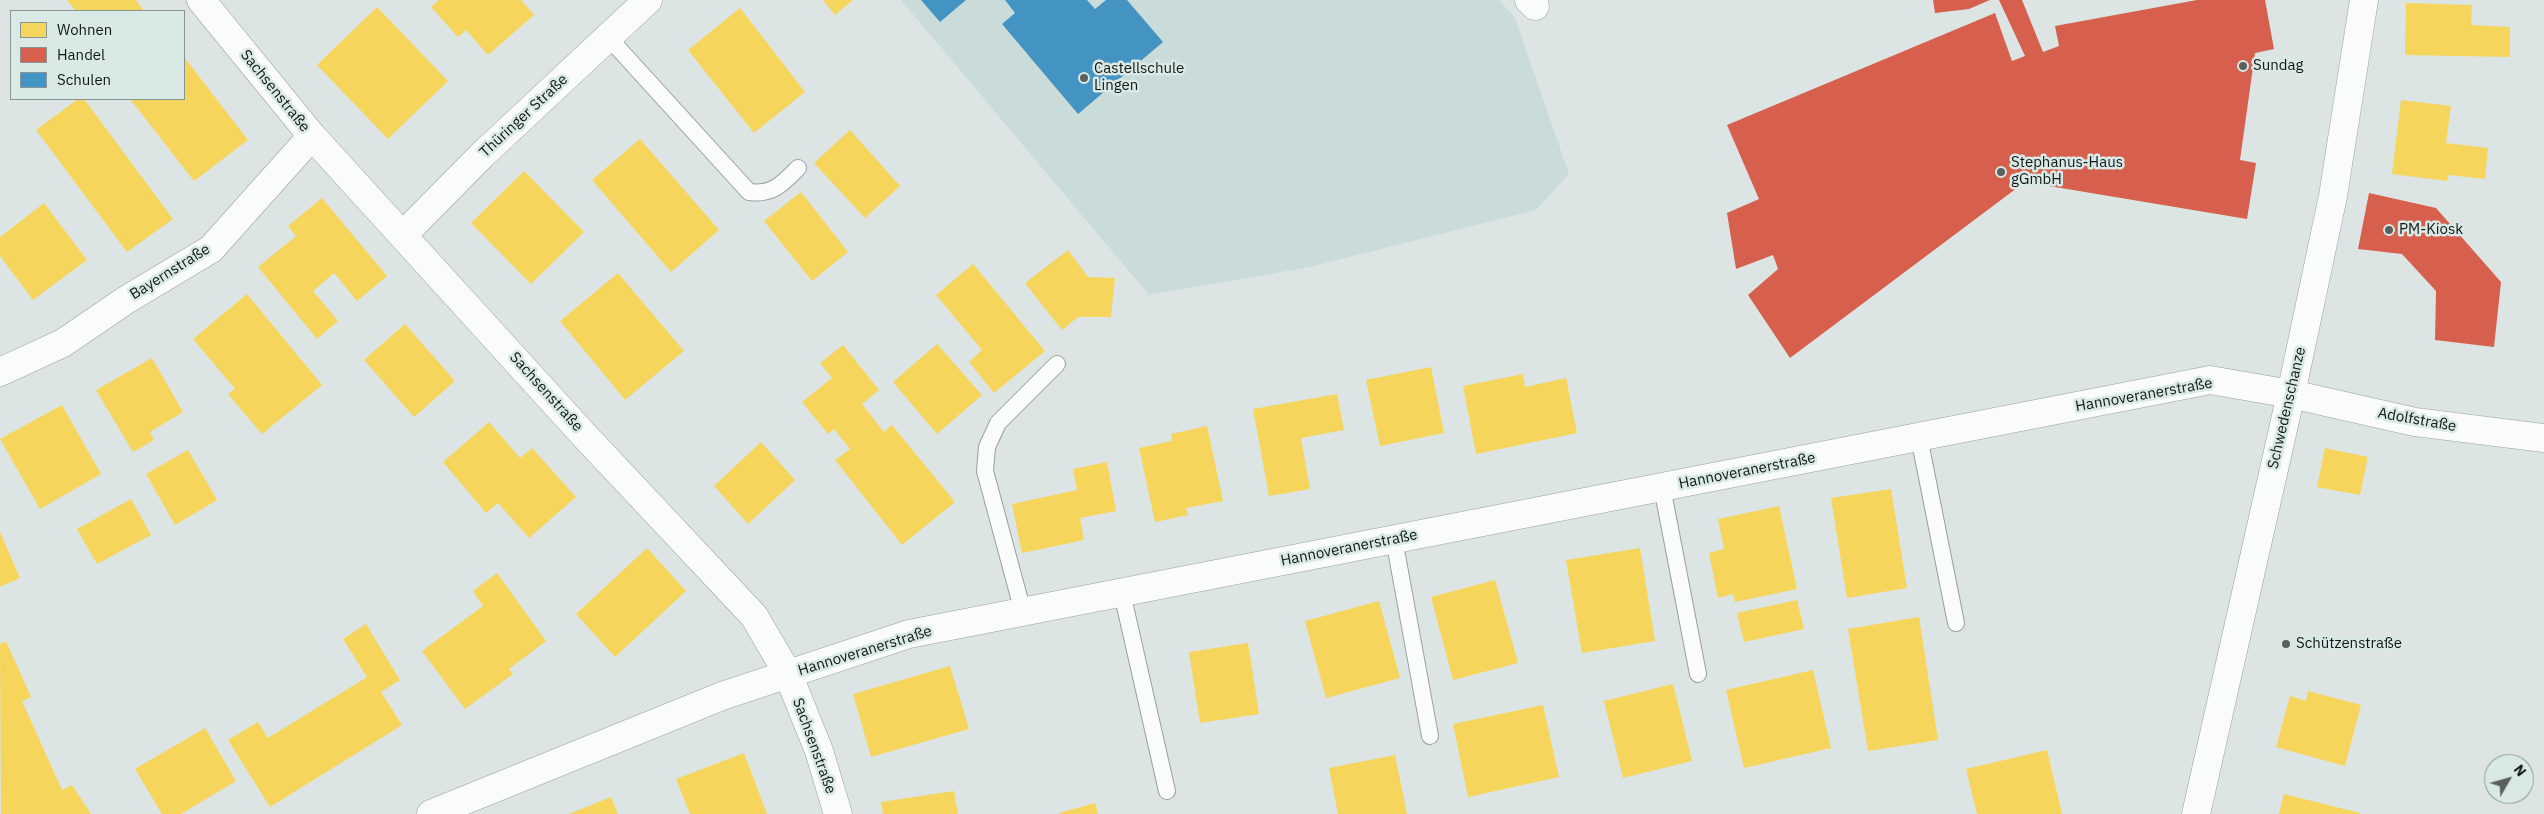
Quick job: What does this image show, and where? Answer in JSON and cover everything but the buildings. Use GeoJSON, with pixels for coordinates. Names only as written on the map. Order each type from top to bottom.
{"type":"FeatureCollection","features":[{"type":"Feature","properties":{"kind":"street","name":"Sachsenstraße"},"geometry":{"type":"LineString","coordinates":[[201,0],[312,136],[577,426],[754,616],[788,674],[818,751],[838,814]]}},
{"type":"Feature","properties":{"kind":"street","name":"Thüringer Straße"},"geometry":{"type":"LineString","coordinates":[[403,235],[482,155],[648,0]]}},
{"type":"Feature","properties":{"kind":"street","name":"Schwedenschanze"},"geometry":{"type":"LineString","coordinates":[[2196,814],[2291,394],[2333,196],[2364,0]]}},
{"type":"Feature","properties":{"kind":"street","name":"Bayernstraße"},"geometry":{"type":"LineString","coordinates":[[0,372],[63,342],[126,300],[210,249],[312,136]]}},
{"type":"Feature","properties":{"kind":"street","name":"Hannoveranerstraße"},"geometry":{"type":"LineString","coordinates":[[431,814],[722,696],[909,634],[2210,380],[2291,394]]}},
{"type":"Feature","properties":{"kind":"street","name":"Adolfstraße"},"geometry":{"type":"LineString","coordinates":[[2291,394],[2414,422],[2544,438]]}},
{"type":"Feature","properties":{"kind":"lane"},"geometry":{"type":"LineString","coordinates":[[608,36],[749,192],[764,194],[781,184],[798,168]]}},
{"type":"Feature","properties":{"kind":"lane"},"geometry":{"type":"LineString","coordinates":[[1023,612],[986,471],[986,447],[998,423],[1057,364]]}},
{"type":"Feature","properties":{"kind":"lane"},"geometry":{"type":"LineString","coordinates":[[1919,437],[1956,623]]}},
{"type":"Feature","properties":{"kind":"lane"},"geometry":{"type":"LineString","coordinates":[[1662,487],[1698,674]]}},
{"type":"Feature","properties":{"kind":"lane"},"geometry":{"type":"LineString","coordinates":[[1394,539],[1430,736]]}},
{"type":"Feature","properties":{"kind":"lane"},"geometry":{"type":"LineString","coordinates":[[1122,593],[1167,791]]}},
{"type":"Feature","properties":{"kind":"shaded area"},"geometry":{"type":"Polygon","coordinates":[[[901,0],[1499,0],[1515,18],[1569,174],[1536,210],[1310,267],[1149,295],[901,0]]]}},
{"type":"Feature","properties":{"kind":"place","name":"Sundag"},"geometry":{"type":"Point","coordinates":[2243,66]}},
{"type":"Feature","properties":{"kind":"place","name":"Castellschule Lingen"},"geometry":{"type":"Point","coordinates":[1084,78]}},
{"type":"Feature","properties":{"kind":"place","name":"Stephanus-Haus gGmbH"},"geometry":{"type":"Point","coordinates":[2001,172]}},
{"type":"Feature","properties":{"kind":"place","name":"PM-Kiosk"},"geometry":{"type":"Point","coordinates":[2389,230]}},
{"type":"Feature","properties":{"kind":"place","name":"Schützenstraße"},"geometry":{"type":"Point","coordinates":[2286,644]}}]}
